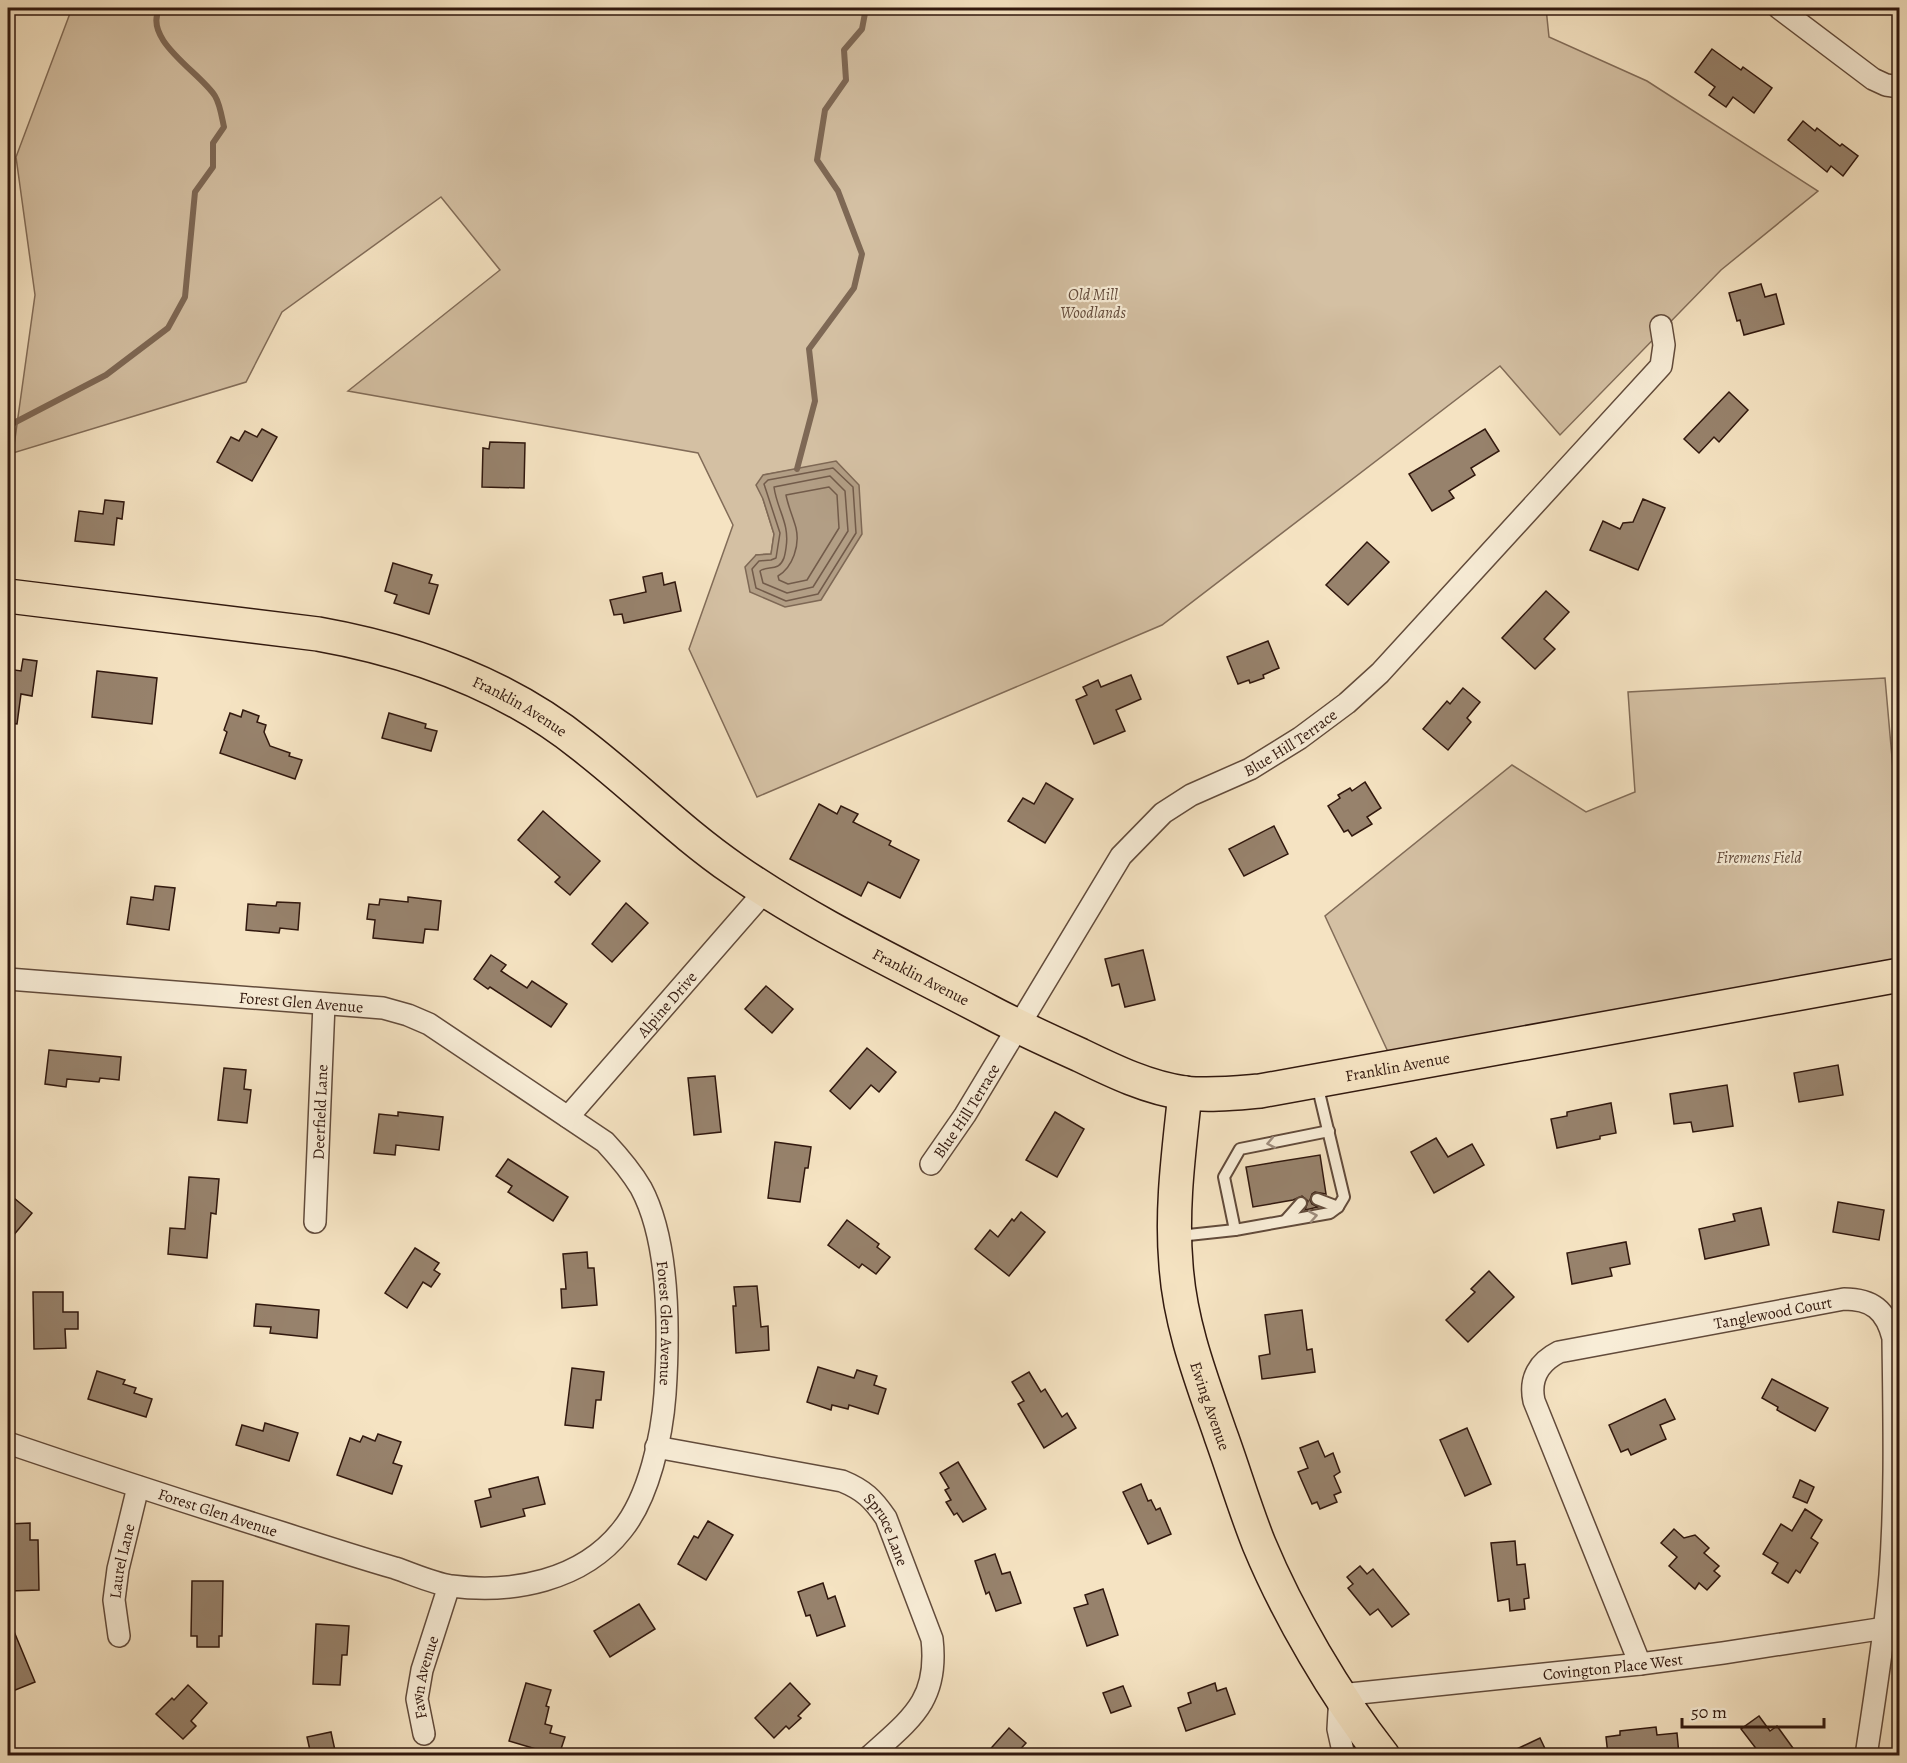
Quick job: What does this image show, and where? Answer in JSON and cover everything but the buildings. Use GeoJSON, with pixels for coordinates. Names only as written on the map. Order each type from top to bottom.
{"type":"FeatureCollection","features":[{"type":"Feature","properties":{"kind":"main road","name":"Franklin Avenue"},"geometry":{"type":"LineString","coordinates":[[8,596],[318,634],[405,653],[452,670],[540,715],[581,743],[731,868],[790,906],[1019,1027],[1118,1073],[1185,1093],[1217,1094],[1260,1091],[1899,975]]}},
{"type":"Feature","properties":{"kind":"main road","name":"Ewing Avenue"},"geometry":{"type":"LineString","coordinates":[[1185,1093],[1176,1174],[1174,1236],[1182,1310],[1194,1360],[1259,1544],[1278,1585],[1312,1650],[1340,1695],[1383,1755]]}},
{"type":"Feature","properties":{"kind":"street"},"geometry":{"type":"LineString","coordinates":[[1779,8],[1873,79],[1886,85],[1899,87]]}},
{"type":"Feature","properties":{"kind":"street","name":"Blue Hill Terrace"},"geometry":{"type":"LineString","coordinates":[[931,1164],[965,1115],[1121,856],[1163,813],[1191,795],[1250,769],[1300,738],[1347,703],[1380,674],[1660,366],[1664,345],[1661,326]]}},
{"type":"Feature","properties":{"kind":"street","name":"Alpine Drive"},"geometry":{"type":"LineString","coordinates":[[568,1117],[765,891]]}},
{"type":"Feature","properties":{"kind":"street","name":"Forest Glen Avenue"},"geometry":{"type":"LineString","coordinates":[[8,979],[383,1008],[429,1024],[605,1142],[627,1166],[642,1191],[653,1219],[663,1266],[667,1322],[664,1400],[656,1447],[637,1507],[610,1544],[565,1573],[536,1583],[508,1588],[449,1586],[8,1443]]}},
{"type":"Feature","properties":{"kind":"street","name":"Deerfield Lane"},"geometry":{"type":"LineString","coordinates":[[315,1222],[324,1004]]}},
{"type":"Feature","properties":{"kind":"street","name":"Tanglewood Court"},"geometry":{"type":"LineString","coordinates":[[1640,1664],[1534,1401],[1533,1380],[1538,1368],[1547,1358],[1558,1352],[1844,1299],[1858,1299],[1872,1304],[1882,1312],[1893,1338],[1894,1469],[1890,1573],[1885,1628],[1866,1755]]}},
{"type":"Feature","properties":{"kind":"street","name":"Spruce Lane"},"geometry":{"type":"LineString","coordinates":[[656,1447],[842,1481],[858,1488],[874,1500],[886,1518],[932,1639],[934,1658],[932,1678],[925,1698],[914,1715],[870,1755]]}},
{"type":"Feature","properties":{"kind":"street","name":"Laurel Lane"},"geometry":{"type":"LineString","coordinates":[[119,1636],[114,1600],[138,1487]]}},
{"type":"Feature","properties":{"kind":"street","name":"Fawn Avenue"},"geometry":{"type":"LineString","coordinates":[[424,1734],[417,1700],[422,1670],[449,1586]]}},
{"type":"Feature","properties":{"kind":"street","name":"Covington Place West"},"geometry":{"type":"LineString","coordinates":[[1340,1695],[1640,1664],[1885,1628]]}},
{"type":"Feature","properties":{"kind":"street"},"geometry":{"type":"LineString","coordinates":[[1340,1695],[1338,1728],[1344,1755]]}},
{"type":"Feature","properties":{"kind":"lane"},"geometry":{"type":"LineString","coordinates":[[1174,1236],[1235,1230],[1286,1221],[1330,1213],[1338,1207],[1344,1197],[1317,1081]]}},
{"type":"Feature","properties":{"kind":"lane"},"geometry":{"type":"LineString","coordinates":[[1235,1230],[1224,1177],[1240,1149],[1329,1131]]}},
{"type":"Feature","properties":{"kind":"lane"},"geometry":{"type":"LineString","coordinates":[[1317,1199],[1338,1207]]}},
{"type":"Feature","properties":{"kind":"lane"},"geometry":{"type":"LineString","coordinates":[[1286,1221],[1301,1203]]}},
{"type":"Feature","properties":{"kind":"green space","name":"Old Mill Woodlands"},"geometry":{"type":"Polygon","coordinates":[[[72,8],[1546,8],[1549,37],[1647,81],[1818,191],[1721,270],[1560,435],[1500,366],[1162,625],[757,797],[689,649],[733,525],[698,453],[348,391],[500,270],[441,197],[282,312],[246,382],[13,453],[35,295],[16,157],[72,8]],[[836,462],[764,475],[763,499],[774,534],[771,554],[756,555],[750,592],[836,462]]]}},
{"type":"Feature","properties":{"kind":"green space","name":"Firemens Field"},"geometry":{"type":"Polygon","coordinates":[[[1885,678],[1899,837],[1899,975],[1395,1067],[1325,916],[1512,765],[1586,812],[1635,792],[1628,692],[1885,678]]]}},
{"type":"Feature","properties":{"kind":"water"},"geometry":{"type":"Polygon","coordinates":[[[836,461],[859,485],[862,534],[821,600],[785,607],[750,592],[745,567],[756,555],[771,554],[774,534],[756,485],[763,475],[836,461]]]}},
{"type":"Feature","properties":{"kind":"waterway"},"geometry":{"type":"LineString","coordinates":[[8,426],[106,375],[168,328],[185,297],[195,192],[213,167],[213,143],[224,127],[215,96],[175,55],[159,32],[156,20],[160,8]]}},
{"type":"Feature","properties":{"kind":"waterway"},"geometry":{"type":"LineString","coordinates":[[797,469],[815,401],[809,349],[854,288],[862,254],[838,191],[817,160],[825,110],[846,80],[844,50],[862,29],[866,8]]}}]}
